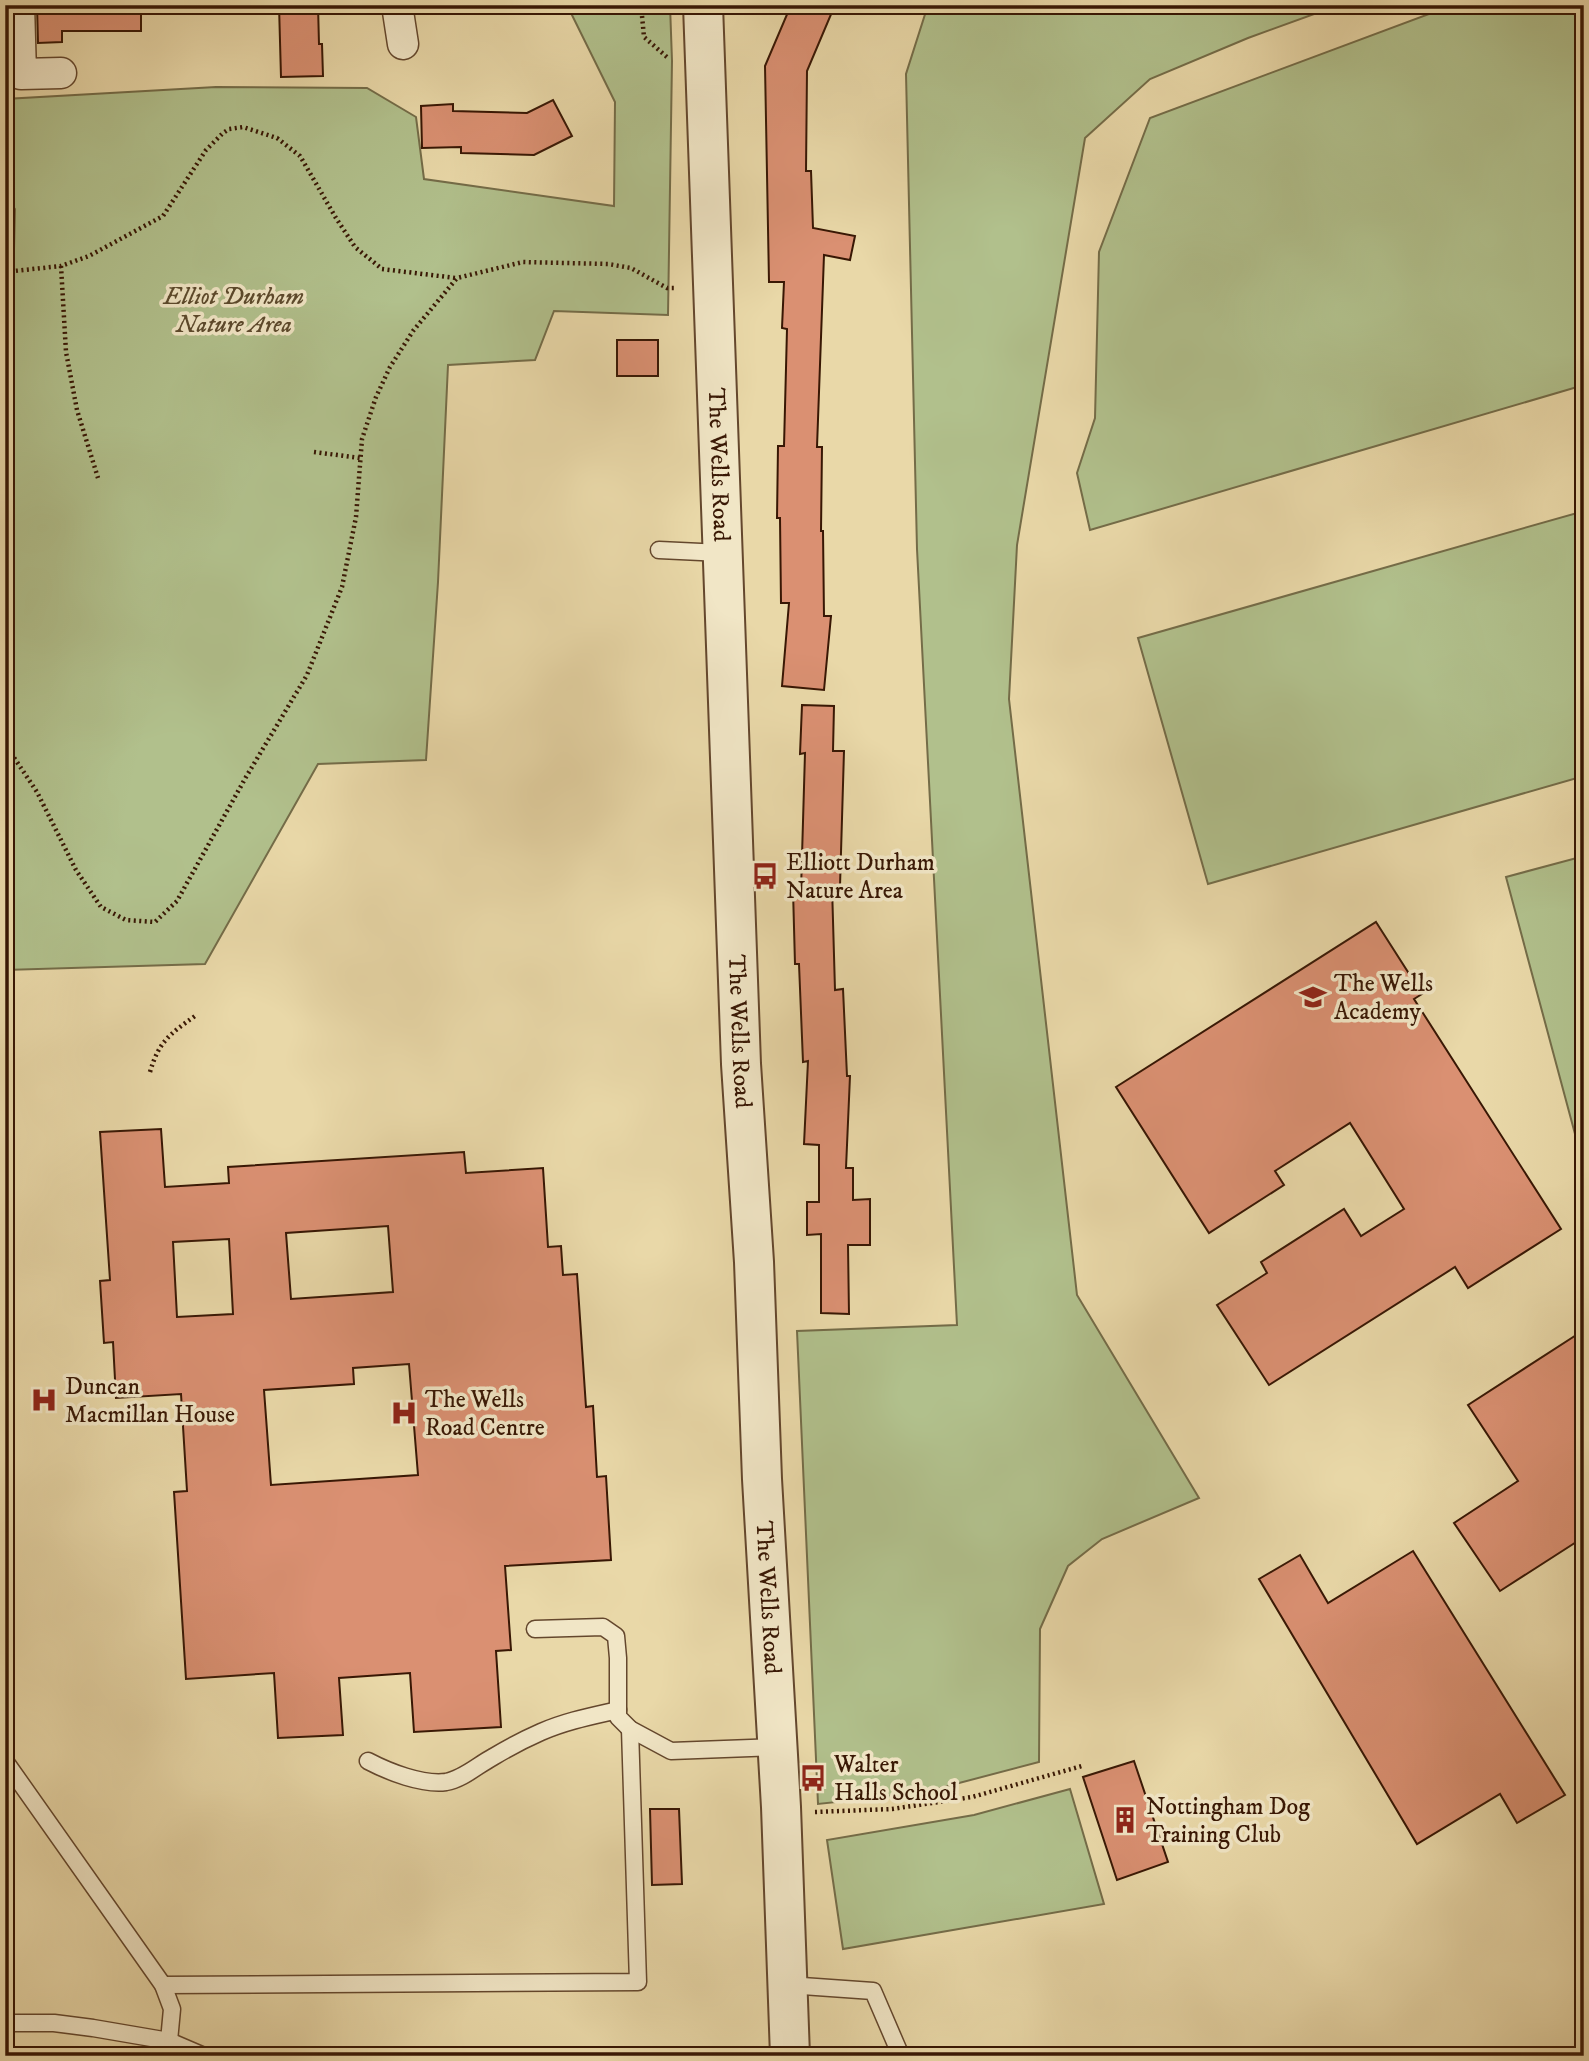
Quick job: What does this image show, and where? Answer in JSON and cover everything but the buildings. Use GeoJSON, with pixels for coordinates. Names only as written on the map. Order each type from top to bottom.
{"type":"FeatureCollection","features":[{"type":"Feature","properties":{"kind":"street"},"geometry":{"type":"LineString","coordinates":[[19,5],[21,74],[66,73]]}},
{"type":"Feature","properties":{"kind":"street"},"geometry":{"type":"LineString","coordinates":[[397,5],[403,44]]}},
{"type":"Feature","properties":{"kind":"street","name":"The Wells Road"},"geometry":{"type":"LineString","coordinates":[[703,5],[741,1064],[754,1262],[762,1479],[781,1807],[790,2056]]}},
{"type":"Feature","properties":{"kind":"lane"},"geometry":{"type":"LineString","coordinates":[[659,550],[722,553]]}},
{"type":"Feature","properties":{"kind":"lane"},"geometry":{"type":"LineString","coordinates":[[535,1629],[603,1627],[616,1636],[618,1717],[630,1729],[671,1751],[778,1747]]}},
{"type":"Feature","properties":{"kind":"lane"},"geometry":{"type":"LineString","coordinates":[[368,1761],[401,1775],[444,1782],[462,1776],[540,1732],[573,1720],[618,1710]]}},
{"type":"Feature","properties":{"kind":"lane"},"geometry":{"type":"LineString","coordinates":[[163,1985],[638,1982],[630,1729]]}},
{"type":"Feature","properties":{"kind":"lane"},"geometry":{"type":"LineString","coordinates":[[5,1761],[163,1985],[172,2009],[169,2041]]}},
{"type":"Feature","properties":{"kind":"lane"},"geometry":{"type":"LineString","coordinates":[[788,1986],[873,1991],[901,2056]]}},
{"type":"Feature","properties":{"kind":"lane"},"geometry":{"type":"LineString","coordinates":[[5,2023],[54,2023],[169,2041],[204,2056]]}},
{"type":"Feature","properties":{"kind":"path"},"geometry":{"type":"LineString","coordinates":[[641,5],[644,37],[672,61],[705,68]]}},
{"type":"Feature","properties":{"kind":"path"},"geometry":{"type":"LineString","coordinates":[[5,272],[61,266],[89,256],[163,216],[206,150],[229,129],[243,127],[277,138],[300,156],[335,218],[355,247],[382,269],[457,278],[523,262],[608,264],[631,268],[667,288],[713,286]]}},
{"type":"Feature","properties":{"kind":"path"},"geometry":{"type":"LineString","coordinates":[[61,266],[66,352],[77,410],[98,478]]}},
{"type":"Feature","properties":{"kind":"path"},"geometry":{"type":"LineString","coordinates":[[5,744],[37,792],[76,870],[101,907],[126,920],[155,922],[177,901],[307,675],[342,587],[356,517],[362,439],[376,397],[412,331],[457,278]]}},
{"type":"Feature","properties":{"kind":"path"},"geometry":{"type":"LineString","coordinates":[[314,453],[360,458]]}},
{"type":"Feature","properties":{"kind":"path"},"geometry":{"type":"LineString","coordinates":[[150,1072],[156,1053],[167,1037],[195,1016]]}},
{"type":"Feature","properties":{"kind":"path"},"geometry":{"type":"LineString","coordinates":[[781,1807],[819,1813],[892,1809],[972,1797],[1082,1766]]}},
{"type":"Feature","properties":{"kind":"green space","name":"Elliot Durham Nature Area"},"geometry":{"type":"Polygon","coordinates":[[[567,5],[670,5],[672,61],[668,315],[554,311],[535,360],[448,365],[426,760],[318,764],[205,964],[5,970],[5,404],[11,369],[15,209],[5,197],[5,99],[216,87],[367,88],[416,117],[424,179],[614,206],[615,102],[567,5]]]}},
{"type":"Feature","properties":{"kind":"green space"},"geometry":{"type":"Polygon","coordinates":[[[928,5],[1339,5],[1248,38],[1150,79],[1085,138],[1017,545],[1009,699],[1077,1295],[1199,1498],[1102,1539],[1068,1566],[1040,1629],[1039,1762],[921,1793],[818,1804],[797,1331],[957,1325],[917,549],[906,74],[928,5]]]}},
{"type":"Feature","properties":{"kind":"green space"},"geometry":{"type":"Polygon","coordinates":[[[1453,5],[1584,5],[1584,385],[1090,530],[1077,473],[1095,418],[1099,252],[1150,118],[1453,5]]]}},
{"type":"Feature","properties":{"kind":"green space"},"geometry":{"type":"Polygon","coordinates":[[[1584,511],[1584,776],[1208,884],[1138,638],[1584,511]]]}},
{"type":"Feature","properties":{"kind":"green space"},"geometry":{"type":"Polygon","coordinates":[[[1584,856],[1584,1160],[1582,1160],[1506,877],[1584,856]]]}},
{"type":"Feature","properties":{"kind":"green space"},"geometry":{"type":"Polygon","coordinates":[[[1070,1789],[1104,1904],[843,1949],[827,1840],[974,1815],[1070,1789]]]}},
{"type":"Feature","properties":{"kind":"place","name":"Elliott Durham Nature Area"},"geometry":{"type":"Point","coordinates":[765,876]}},
{"type":"Feature","properties":{"kind":"place","name":"The Wells Academy"},"geometry":{"type":"Point","coordinates":[1313,997]}},
{"type":"Feature","properties":{"kind":"place","name":"Duncan Macmillan House"},"geometry":{"type":"Point","coordinates":[44,1400]}},
{"type":"Feature","properties":{"kind":"place","name":"The Wells Road Centre"},"geometry":{"type":"Point","coordinates":[404,1413]}},
{"type":"Feature","properties":{"kind":"place","name":"Walter Halls School"},"geometry":{"type":"Point","coordinates":[813,1778]}},
{"type":"Feature","properties":{"kind":"place","name":"Nottingham Dog Training Club"},"geometry":{"type":"Point","coordinates":[1125,1820]}}]}
